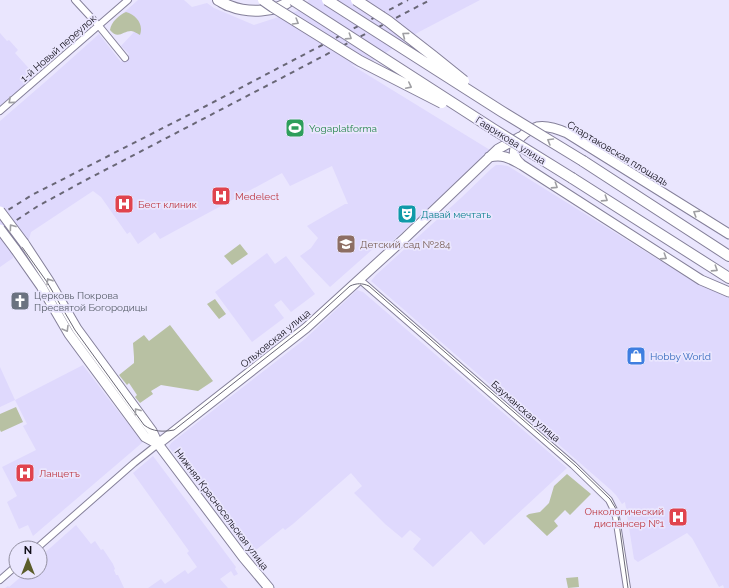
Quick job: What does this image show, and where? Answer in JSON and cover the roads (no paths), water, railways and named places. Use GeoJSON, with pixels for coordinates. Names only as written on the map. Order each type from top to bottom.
{"type":"FeatureCollection","features":[{"type":"Feature","properties":{"kind":"main road"},"geometry":{"type":"LineString","coordinates":[[218,0],[230,6],[244,10],[258,11],[274,9],[292,0]]}},
{"type":"Feature","properties":{"kind":"main road"},"geometry":{"type":"LineString","coordinates":[[263,0],[360,61],[494,129]]}},
{"type":"Feature","properties":{"kind":"main road","name":"Гаврикова улица"},"geometry":{"type":"LineString","coordinates":[[292,0],[729,278]]}},
{"type":"Feature","properties":{"kind":"main road","name":"Гаврикова улица"},"geometry":{"type":"LineString","coordinates":[[327,0],[501,112],[583,161],[729,256]]}},
{"type":"Feature","properties":{"kind":"main road"},"geometry":{"type":"LineString","coordinates":[[356,0],[427,51],[501,112]]}},
{"type":"Feature","properties":{"kind":"street"},"geometry":{"type":"LineString","coordinates":[[75,0],[124,58]]}},
{"type":"Feature","properties":{"kind":"street","name":"1-й Новый переулок"},"geometry":{"type":"LineString","coordinates":[[0,111],[128,0]]}},
{"type":"Feature","properties":{"kind":"street","name":"Спартаковская площадь"},"geometry":{"type":"LineString","coordinates":[[520,137],[530,130],[543,127],[554,128],[567,133],[729,234]]}},
{"type":"Feature","properties":{"kind":"street"},"geometry":{"type":"LineString","coordinates":[[520,137],[514,149],[514,156],[522,165],[701,280],[729,292]]}},
{"type":"Feature","properties":{"kind":"street","name":"Ольховская улица"},"geometry":{"type":"LineString","coordinates":[[46,540],[134,463],[298,335],[406,237],[489,157],[498,149],[520,137]]}},
{"type":"Feature","properties":{"kind":"street"},"geometry":{"type":"LineString","coordinates":[[489,157],[498,155],[504,156],[522,165]]}},
{"type":"Feature","properties":{"kind":"street","name":"Нижняя Красносельская улица"},"geometry":{"type":"LineString","coordinates":[[0,211],[24,243],[49,281],[77,329],[152,430],[158,444],[243,557],[269,588]]}},
{"type":"Feature","properties":{"kind":"street","name":"Нижняя Красносельская улица"},"geometry":{"type":"LineString","coordinates":[[0,228],[41,286],[69,334],[88,361],[145,437],[158,444]]}},
{"type":"Feature","properties":{"kind":"street","name":"Бауманская улица"},"geometry":{"type":"LineString","coordinates":[[359,279],[565,458],[609,500],[616,517],[627,588]]}},
{"type":"Feature","properties":{"kind":"street"},"geometry":{"type":"LineString","coordinates":[[0,580],[8,573]]}},
{"type":"Feature","properties":{"kind":"tram line"},"geometry":{"type":"LineString","coordinates":[[0,216],[47,282],[75,330],[144,425],[155,430],[174,430],[305,327],[350,286],[355,284],[364,284],[369,286],[576,466],[610,499],[618,516],[628,588]]}},
{"type":"Feature","properties":{"kind":"railway"},"geometry":{"type":"LineString","coordinates":[[0,215],[32,195],[408,0]]}},
{"type":"Feature","properties":{"kind":"railway"},"geometry":{"type":"LineString","coordinates":[[0,231],[38,206],[84,181],[430,0]]}},
{"type":"Feature","properties":{"kind":"place","name":"Yogaplatforma"},"geometry":{"type":"Point","coordinates":[295,128]}},
{"type":"Feature","properties":{"kind":"place","name":"Medelect"},"geometry":{"type":"Point","coordinates":[221,196]}},
{"type":"Feature","properties":{"kind":"place","name":"Бест клиник"},"geometry":{"type":"Point","coordinates":[124,204]}},
{"type":"Feature","properties":{"kind":"place","name":"Давай мечтать"},"geometry":{"type":"Point","coordinates":[407,214]}},
{"type":"Feature","properties":{"kind":"place","name":"Детский сад №284"},"geometry":{"type":"Point","coordinates":[346,244]}},
{"type":"Feature","properties":{"kind":"place","name":"Церковь Покрова Пресвятой Богородицы"},"geometry":{"type":"Point","coordinates":[20,301]}},
{"type":"Feature","properties":{"kind":"place","name":"Hobby World"},"geometry":{"type":"Point","coordinates":[636,356]}},
{"type":"Feature","properties":{"kind":"place","name":"Ланцетъ"},"geometry":{"type":"Point","coordinates":[25,473]}},
{"type":"Feature","properties":{"kind":"place","name":"Онкологический диспансер №1"},"geometry":{"type":"Point","coordinates":[678,517]}}]}
